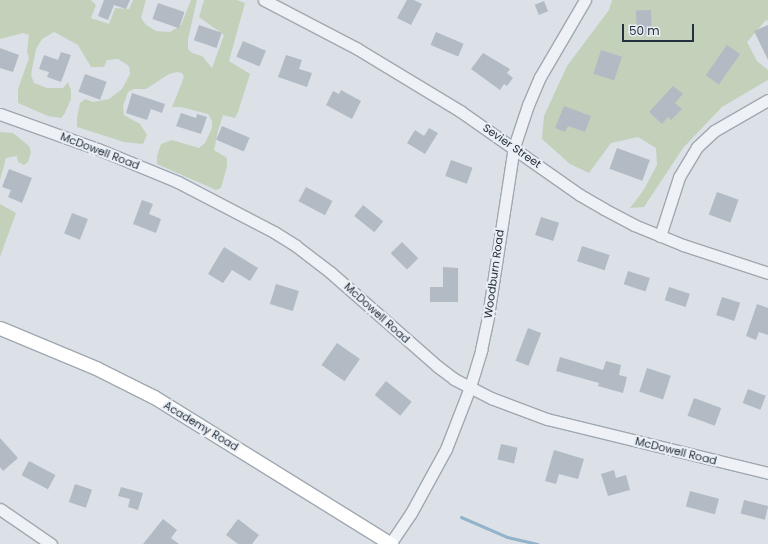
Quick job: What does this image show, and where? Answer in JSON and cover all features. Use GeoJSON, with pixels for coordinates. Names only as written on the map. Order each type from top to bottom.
{"type":"FeatureCollection","features":[{"type":"Feature","properties":{"kind":"main road","name":"Academy Road"},"geometry":{"type":"LineString","coordinates":[[0,328],[96,368],[154,397],[390,544]]}},
{"type":"Feature","properties":{"kind":"street","name":"Sevier Street"},"geometry":{"type":"LineString","coordinates":[[264,0],[356,48],[460,111],[586,198],[634,225],[683,246],[768,273]]}},
{"type":"Feature","properties":{"kind":"street","name":"Woodburn Road"},"geometry":{"type":"LineString","coordinates":[[390,544],[414,507],[446,449],[470,387],[481,350],[488,316],[514,147],[528,105],[540,77],[585,0]]}},
{"type":"Feature","properties":{"kind":"street"},"geometry":{"type":"LineString","coordinates":[[660,236],[679,177],[697,148],[714,131],[768,100]]}},
{"type":"Feature","properties":{"kind":"street","name":"McDowell Road"},"geometry":{"type":"LineString","coordinates":[[0,114],[98,149],[178,182],[274,232],[296,246],[330,272],[437,366],[470,387],[491,398],[547,419],[768,473]]}},
{"type":"Feature","properties":{"kind":"street"},"geometry":{"type":"LineString","coordinates":[[0,509],[51,544]]}},
{"type":"Feature","properties":{"kind":"green space"},"geometry":{"type":"Polygon","coordinates":[[[0,0],[91,0],[96,5],[91,18],[109,24],[115,8],[129,9],[133,0],[146,0],[141,18],[146,25],[156,31],[170,32],[181,25],[191,0],[197,0],[188,39],[188,49],[192,53],[202,56],[212,68],[224,35],[199,17],[204,0],[237,0],[245,3],[229,61],[250,74],[235,118],[223,115],[218,131],[214,150],[227,158],[227,167],[221,188],[216,190],[157,164],[157,156],[161,144],[172,140],[199,148],[205,143],[212,128],[212,121],[208,114],[181,107],[172,107],[184,76],[182,73],[177,72],[169,74],[146,89],[134,89],[128,92],[123,106],[124,115],[140,124],[147,135],[143,144],[124,142],[77,127],[77,117],[80,103],[85,99],[93,102],[109,99],[122,89],[130,74],[129,66],[118,59],[107,60],[104,67],[91,67],[78,45],[54,32],[42,39],[36,49],[31,75],[34,83],[47,88],[63,88],[68,82],[71,90],[71,99],[65,113],[61,118],[48,116],[18,103],[18,89],[29,58],[27,51],[29,35],[23,33],[0,39],[0,0]]]}},
{"type":"Feature","properties":{"kind":"green space"},"geometry":{"type":"Polygon","coordinates":[[[612,0],[768,0],[768,20],[765,21],[747,42],[757,61],[768,70],[768,80],[722,107],[683,148],[644,207],[630,208],[643,191],[657,165],[656,148],[638,137],[611,143],[589,173],[570,164],[542,139],[544,116],[567,66],[609,10],[612,0]]]}},
{"type":"Feature","properties":{"kind":"green space"},"geometry":{"type":"Polygon","coordinates":[[[0,132],[13,133],[29,146],[31,152],[28,162],[24,165],[18,162],[17,156],[6,158],[0,180],[0,132]]]}},
{"type":"Feature","properties":{"kind":"green space"},"geometry":{"type":"Polygon","coordinates":[[[0,204],[16,213],[0,257],[0,204]]]}},
{"type":"Feature","properties":{"kind":"building"},"geometry":{"type":"Polygon","coordinates":[[[104,0],[130,0],[126,9],[114,5],[108,20],[98,16],[104,0]]]}},
{"type":"Feature","properties":{"kind":"building"},"geometry":{"type":"Polygon","coordinates":[[[407,0],[414,0],[422,4],[411,25],[397,18],[407,0]]]}},
{"type":"Feature","properties":{"kind":"building"},"geometry":{"type":"Polygon","coordinates":[[[544,1],[548,11],[539,15],[535,5],[544,1]]]}},
{"type":"Feature","properties":{"kind":"building"},"geometry":{"type":"Polygon","coordinates":[[[158,3],[184,12],[179,28],[152,19],[158,3]]]}},
{"type":"Feature","properties":{"kind":"building"},"geometry":{"type":"Polygon","coordinates":[[[651,10],[652,34],[637,35],[636,11],[651,10]]]}},
{"type":"Feature","properties":{"kind":"building"},"geometry":{"type":"Polygon","coordinates":[[[199,25],[222,33],[216,48],[194,40],[199,25]]]}},
{"type":"Feature","properties":{"kind":"building"},"geometry":{"type":"Polygon","coordinates":[[[768,25],[768,60],[754,31],[768,25]]]}},
{"type":"Feature","properties":{"kind":"building"},"geometry":{"type":"Polygon","coordinates":[[[436,32],[464,44],[458,57],[431,45],[436,32]]]}},
{"type":"Feature","properties":{"kind":"building"},"geometry":{"type":"Polygon","coordinates":[[[243,41],[266,51],[259,66],[236,57],[243,41]]]}},
{"type":"Feature","properties":{"kind":"building"},"geometry":{"type":"Polygon","coordinates":[[[727,45],[740,54],[719,84],[706,75],[727,45]]]}},
{"type":"Feature","properties":{"kind":"building"},"geometry":{"type":"Polygon","coordinates":[[[0,48],[19,55],[13,72],[0,68],[0,48]]]}},
{"type":"Feature","properties":{"kind":"building"},"geometry":{"type":"Polygon","coordinates":[[[601,50],[622,57],[614,81],[593,74],[601,50]]]}},
{"type":"Feature","properties":{"kind":"building"},"geometry":{"type":"Polygon","coordinates":[[[61,52],[71,55],[61,82],[47,77],[49,72],[39,69],[44,55],[58,60],[61,52]]]}},
{"type":"Feature","properties":{"kind":"building"},"geometry":{"type":"Polygon","coordinates":[[[483,53],[510,69],[507,73],[513,78],[507,86],[504,84],[500,90],[471,69],[483,53]]]}},
{"type":"Feature","properties":{"kind":"building"},"geometry":{"type":"Polygon","coordinates":[[[286,55],[302,60],[299,69],[312,73],[307,87],[278,77],[286,55]]]}},
{"type":"Feature","properties":{"kind":"building"},"geometry":{"type":"Polygon","coordinates":[[[85,74],[107,82],[100,100],[79,92],[85,74]]]}},
{"type":"Feature","properties":{"kind":"building"},"geometry":{"type":"Polygon","coordinates":[[[673,86],[683,94],[675,103],[682,109],[671,120],[668,117],[662,124],[649,112],[673,86]]]}},
{"type":"Feature","properties":{"kind":"building"},"geometry":{"type":"Polygon","coordinates":[[[341,90],[361,101],[352,119],[326,105],[333,91],[339,94],[341,90]]]}},
{"type":"Feature","properties":{"kind":"building"},"geometry":{"type":"Polygon","coordinates":[[[132,93],[165,104],[162,113],[151,109],[147,120],[126,113],[132,93]]]}},
{"type":"Feature","properties":{"kind":"building"},"geometry":{"type":"Polygon","coordinates":[[[564,106],[591,116],[585,132],[568,126],[565,132],[555,128],[564,106]]]}},
{"type":"Feature","properties":{"kind":"building"},"geometry":{"type":"Polygon","coordinates":[[[181,113],[196,118],[197,114],[207,117],[201,134],[176,126],[181,113]]]}},
{"type":"Feature","properties":{"kind":"building"},"geometry":{"type":"Polygon","coordinates":[[[222,126],[250,138],[244,152],[216,140],[222,126]]]}},
{"type":"Feature","properties":{"kind":"building"},"geometry":{"type":"Polygon","coordinates":[[[429,128],[438,133],[425,154],[407,143],[415,130],[424,136],[429,128]]]}},
{"type":"Feature","properties":{"kind":"building"},"geometry":{"type":"Polygon","coordinates":[[[617,148],[650,160],[642,181],[609,169],[617,148]]]}},
{"type":"Feature","properties":{"kind":"building"},"geometry":{"type":"Polygon","coordinates":[[[451,160],[473,168],[467,184],[445,176],[451,160]]]}},
{"type":"Feature","properties":{"kind":"building"},"geometry":{"type":"Polygon","coordinates":[[[9,169],[32,178],[22,203],[8,197],[11,190],[2,187],[9,169]]]}},
{"type":"Feature","properties":{"kind":"building"},"geometry":{"type":"Polygon","coordinates":[[[306,187],[332,201],[325,215],[298,201],[306,187]]]}},
{"type":"Feature","properties":{"kind":"building"},"geometry":{"type":"Polygon","coordinates":[[[717,192],[739,200],[730,222],[709,215],[717,192]]]}},
{"type":"Feature","properties":{"kind":"building"},"geometry":{"type":"Polygon","coordinates":[[[142,200],[153,204],[149,214],[161,219],[156,233],[133,224],[142,200]]]}},
{"type":"Feature","properties":{"kind":"building"},"geometry":{"type":"Polygon","coordinates":[[[363,205],[383,221],[374,232],[354,216],[363,205]]]}},
{"type":"Feature","properties":{"kind":"building"},"geometry":{"type":"Polygon","coordinates":[[[72,213],[88,219],[80,240],[64,234],[72,213]]]}},
{"type":"Feature","properties":{"kind":"building"},"geometry":{"type":"Polygon","coordinates":[[[541,217],[559,223],[553,241],[535,235],[541,217]]]}},
{"type":"Feature","properties":{"kind":"building"},"geometry":{"type":"Polygon","coordinates":[[[402,242],[418,258],[407,270],[391,253],[402,242]]]}},
{"type":"Feature","properties":{"kind":"building"},"geometry":{"type":"Polygon","coordinates":[[[582,246],[610,255],[605,270],[577,261],[582,246]]]}},
{"type":"Feature","properties":{"kind":"building"},"geometry":{"type":"Polygon","coordinates":[[[224,247],[258,268],[250,281],[232,270],[223,283],[208,274],[224,247]]]}},
{"type":"Feature","properties":{"kind":"building"},"geometry":{"type":"Polygon","coordinates":[[[443,267],[458,268],[458,302],[430,302],[430,287],[443,287],[443,267]]]}},
{"type":"Feature","properties":{"kind":"building"},"geometry":{"type":"Polygon","coordinates":[[[628,271],[650,278],[646,291],[624,284],[628,271]]]}},
{"type":"Feature","properties":{"kind":"building"},"geometry":{"type":"Polygon","coordinates":[[[276,284],[299,291],[293,311],[270,304],[276,284]]]}},
{"type":"Feature","properties":{"kind":"building"},"geometry":{"type":"Polygon","coordinates":[[[669,287],[690,294],[686,307],[665,300],[669,287]]]}},
{"type":"Feature","properties":{"kind":"building"},"geometry":{"type":"Polygon","coordinates":[[[722,297],[740,303],[734,321],[716,315],[722,297]]]}},
{"type":"Feature","properties":{"kind":"building"},"geometry":{"type":"Polygon","coordinates":[[[757,304],[768,308],[768,335],[759,332],[756,340],[746,336],[757,304]]]}},
{"type":"Feature","properties":{"kind":"building"},"geometry":{"type":"Polygon","coordinates":[[[528,328],[541,333],[529,366],[515,361],[528,328]]]}},
{"type":"Feature","properties":{"kind":"building"},"geometry":{"type":"Polygon","coordinates":[[[337,343],[360,359],[344,381],[322,365],[337,343]]]}},
{"type":"Feature","properties":{"kind":"building"},"geometry":{"type":"Polygon","coordinates":[[[560,357],[603,370],[606,361],[621,365],[619,375],[627,377],[623,393],[598,386],[599,383],[556,371],[560,357]]]}},
{"type":"Feature","properties":{"kind":"building"},"geometry":{"type":"Polygon","coordinates":[[[647,368],[671,376],[663,400],[639,392],[647,368]]]}},
{"type":"Feature","properties":{"kind":"building"},"geometry":{"type":"Polygon","coordinates":[[[386,381],[412,402],[400,416],[375,395],[386,381]]]}},
{"type":"Feature","properties":{"kind":"building"},"geometry":{"type":"Polygon","coordinates":[[[748,389],[766,396],[760,410],[743,403],[748,389]]]}},
{"type":"Feature","properties":{"kind":"building"},"geometry":{"type":"Polygon","coordinates":[[[694,398],[721,408],[715,426],[688,416],[694,398]]]}},
{"type":"Feature","properties":{"kind":"building"},"geometry":{"type":"Polygon","coordinates":[[[0,438],[18,458],[3,471],[0,467],[0,438]]]}},
{"type":"Feature","properties":{"kind":"building"},"geometry":{"type":"Polygon","coordinates":[[[501,444],[518,448],[514,463],[497,460],[501,444]]]}},
{"type":"Feature","properties":{"kind":"building"},"geometry":{"type":"Polygon","coordinates":[[[554,450],[584,459],[578,479],[559,474],[556,484],[545,481],[554,450]]]}},
{"type":"Feature","properties":{"kind":"building"},"geometry":{"type":"Polygon","coordinates":[[[29,461],[55,475],[48,489],[21,475],[29,461]]]}},
{"type":"Feature","properties":{"kind":"building"},"geometry":{"type":"Polygon","coordinates":[[[614,470],[616,478],[626,475],[630,490],[608,496],[601,474],[614,470]]]}},
{"type":"Feature","properties":{"kind":"building"},"geometry":{"type":"Polygon","coordinates":[[[75,484],[92,490],[86,508],[69,502],[75,484]]]}},
{"type":"Feature","properties":{"kind":"building"},"geometry":{"type":"Polygon","coordinates":[[[121,487],[143,493],[138,510],[128,507],[130,499],[118,496],[121,487]]]}},
{"type":"Feature","properties":{"kind":"building"},"geometry":{"type":"Polygon","coordinates":[[[690,491],[719,499],[715,514],[686,506],[690,491]]]}},
{"type":"Feature","properties":{"kind":"building"},"geometry":{"type":"Polygon","coordinates":[[[744,500],[768,506],[765,520],[741,514],[744,500]]]}},
{"type":"Feature","properties":{"kind":"building"},"geometry":{"type":"Polygon","coordinates":[[[163,519],[177,530],[171,538],[179,544],[143,544],[163,519]]]}},
{"type":"Feature","properties":{"kind":"building"},"geometry":{"type":"Polygon","coordinates":[[[238,519],[259,535],[252,544],[238,544],[226,535],[238,519]]]}},
{"type":"Feature","properties":{"kind":"waterway"},"geometry":{"type":"LineString","coordinates":[[461,517],[507,537],[537,544]]}}]}
